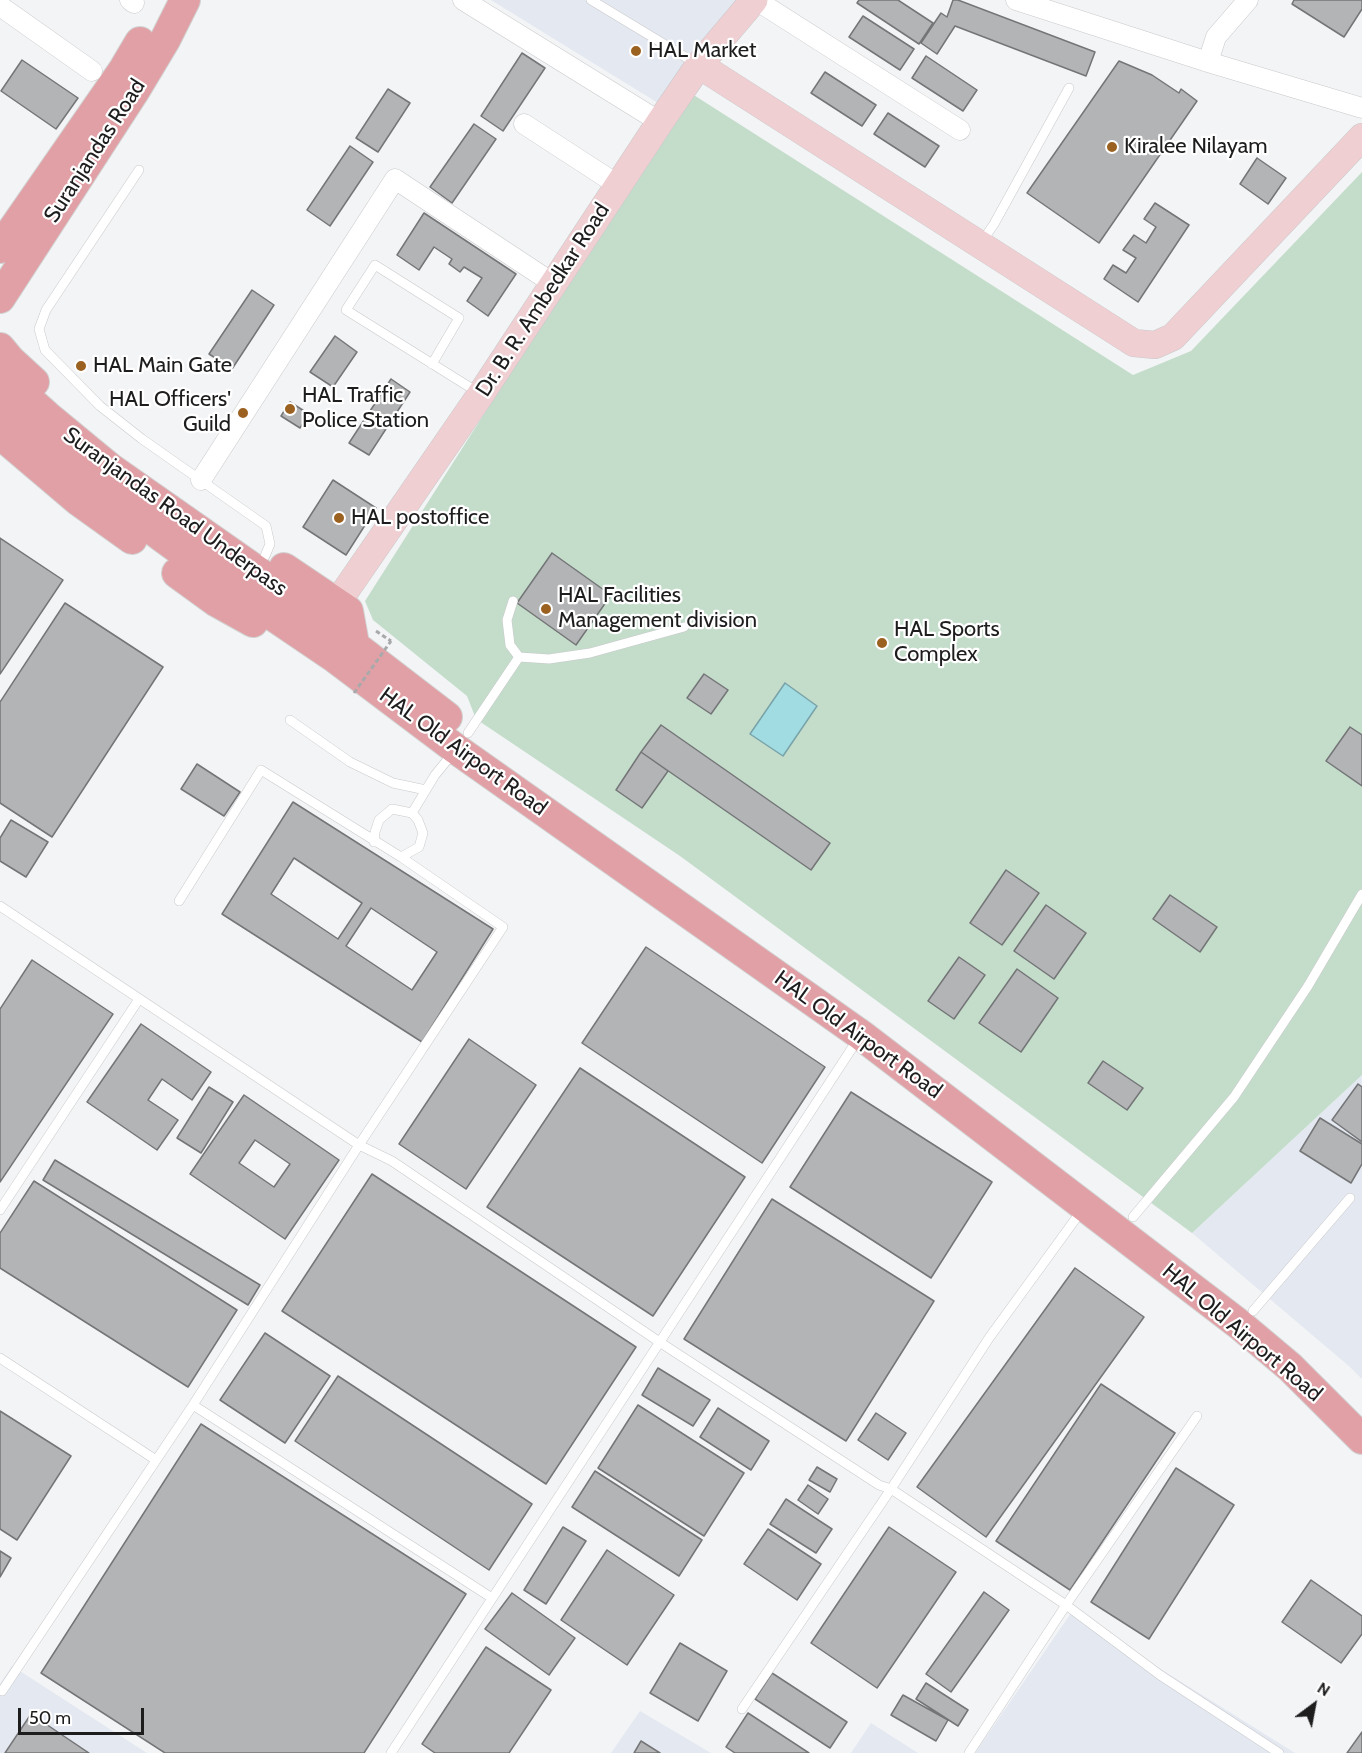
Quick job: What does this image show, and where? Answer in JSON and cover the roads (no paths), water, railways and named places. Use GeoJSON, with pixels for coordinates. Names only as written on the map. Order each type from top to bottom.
{"type":"FeatureCollection","features":[{"type":"Feature","properties":{"kind":"main road","name":"Suranjandas Road"},"geometry":{"type":"LineString","coordinates":[[0,248],[124,69],[164,0]]}},
{"type":"Feature","properties":{"kind":"main road","name":"Suranjandas Road"},"geometry":{"type":"LineString","coordinates":[[0,298],[135,90],[165,40],[185,0]]}},
{"type":"Feature","properties":{"kind":"main road"},"geometry":{"type":"LineString","coordinates":[[0,375],[10,360],[108,446],[154,481],[348,611],[354,644],[312,656],[217,602],[79,501],[0,434]]}},
{"type":"Feature","properties":{"kind":"main road","name":"Suranjandas Road Underpass"},"geometry":{"type":"LineString","coordinates":[[0,375],[110,468],[257,571],[354,644]]}},
{"type":"Feature","properties":{"kind":"main road","name":"HAL Old Airport Road"},"geometry":{"type":"LineString","coordinates":[[354,644],[462,741],[861,1035],[1239,1325],[1290,1367],[1362,1439]]}},
{"type":"Feature","properties":{"kind":"main road","name":"HAL Old Airport Road"},"geometry":{"type":"LineString","coordinates":[[462,741],[872,1020],[1133,1217],[1253,1311],[1362,1411]]}},
{"type":"Feature","properties":{"kind":"street"},"geometry":{"type":"LineString","coordinates":[[463,0],[660,122]]}},
{"type":"Feature","properties":{"kind":"street"},"geometry":{"type":"LineString","coordinates":[[755,0],[960,130]]}},
{"type":"Feature","properties":{"kind":"street","name":"Dr. B. R. Ambedkar Road"},"geometry":{"type":"LineString","coordinates":[[337,603],[481,394],[699,65],[755,0]]}},
{"type":"Feature","properties":{"kind":"street"},"geometry":{"type":"LineString","coordinates":[[1016,0],[1208,62],[1362,108]]}},
{"type":"Feature","properties":{"kind":"street"},"geometry":{"type":"LineString","coordinates":[[1208,62],[1216,37],[1248,0]]}},
{"type":"Feature","properties":{"kind":"street"},"geometry":{"type":"LineString","coordinates":[[0,6],[92,71]]}},
{"type":"Feature","properties":{"kind":"street"},"geometry":{"type":"LineString","coordinates":[[699,65],[1134,343],[1155,345],[1173,337],[1362,137]]}},
{"type":"Feature","properties":{"kind":"street"},"geometry":{"type":"LineString","coordinates":[[524,124],[618,185]]}},
{"type":"Feature","properties":{"kind":"street"},"geometry":{"type":"LineString","coordinates":[[201,480],[395,179],[554,284]]}},
{"type":"Feature","properties":{"kind":"lane"},"geometry":{"type":"LineString","coordinates":[[591,0],[699,65]]}},
{"type":"Feature","properties":{"kind":"lane"},"geometry":{"type":"LineString","coordinates":[[980,245],[994,224],[1069,88]]}},
{"type":"Feature","properties":{"kind":"lane"},"geometry":{"type":"LineString","coordinates":[[139,170],[46,310],[39,329],[45,350],[100,406],[142,439],[266,526],[270,544],[265,556]]}},
{"type":"Feature","properties":{"kind":"lane"},"geometry":{"type":"LineString","coordinates":[[432,363],[459,318],[375,265],[346,310],[481,394]]}},
{"type":"Feature","properties":{"kind":"lane"},"geometry":{"type":"LineString","coordinates":[[513,601],[507,620],[510,645],[519,657],[549,659],[590,653],[684,627]]}},
{"type":"Feature","properties":{"kind":"lane"},"geometry":{"type":"LineString","coordinates":[[412,813],[435,775],[462,741],[519,657]]}},
{"type":"Feature","properties":{"kind":"lane"},"geometry":{"type":"LineString","coordinates":[[290,720],[350,762],[393,783],[426,790]]}},
{"type":"Feature","properties":{"kind":"lane"},"geometry":{"type":"LineString","coordinates":[[2,1691],[193,1405],[359,1144],[503,927],[401,857],[261,770],[179,901]]}},
{"type":"Feature","properties":{"kind":"lane"},"geometry":{"type":"LineString","coordinates":[[374,842],[380,820],[392,809],[412,813],[423,833],[419,847],[401,857]]}},
{"type":"Feature","properties":{"kind":"lane"},"geometry":{"type":"LineString","coordinates":[[1133,1217],[1234,1097],[1308,986],[1362,894]]}},
{"type":"Feature","properties":{"kind":"lane"},"geometry":{"type":"LineString","coordinates":[[0,906],[359,1144],[392,1161],[661,1343],[879,1485],[891,1489],[1066,1605],[1160,1675],[1279,1753]]}},
{"type":"Feature","properties":{"kind":"lane"},"geometry":{"type":"LineString","coordinates":[[0,1210],[139,999]]}},
{"type":"Feature","properties":{"kind":"lane"},"geometry":{"type":"LineString","coordinates":[[391,1753],[861,1035]]}},
{"type":"Feature","properties":{"kind":"lane"},"geometry":{"type":"LineString","coordinates":[[1253,1311],[1350,1198]]}},
{"type":"Feature","properties":{"kind":"lane"},"geometry":{"type":"LineString","coordinates":[[742,1709],[891,1489],[989,1338],[1085,1206]]}},
{"type":"Feature","properties":{"kind":"lane"},"geometry":{"type":"LineString","coordinates":[[0,1358],[156,1460]]}},
{"type":"Feature","properties":{"kind":"lane"},"geometry":{"type":"LineString","coordinates":[[193,1405],[492,1598]]}},
{"type":"Feature","properties":{"kind":"lane"},"geometry":{"type":"LineString","coordinates":[[969,1753],[1066,1605],[1197,1416]]}},
{"type":"Feature","properties":{"kind":"water"},"geometry":{"type":"Polygon","coordinates":[[[785,683],[817,706],[783,756],[750,734],[785,683]]]}},
{"type":"Feature","properties":{"kind":"place","name":"HAL Market"},"geometry":{"type":"Point","coordinates":[636,51]}},
{"type":"Feature","properties":{"kind":"place","name":"Kiralee Nilayam"},"geometry":{"type":"Point","coordinates":[1112,147]}},
{"type":"Feature","properties":{"kind":"place","name":"HAL Main Gate"},"geometry":{"type":"Point","coordinates":[81,366]}},
{"type":"Feature","properties":{"kind":"place","name":"HAL Traffic Police Station"},"geometry":{"type":"Point","coordinates":[290,409]}},
{"type":"Feature","properties":{"kind":"place","name":"HAL Officers' Guild"},"geometry":{"type":"Point","coordinates":[243,413]}},
{"type":"Feature","properties":{"kind":"place","name":"HAL postoffice"},"geometry":{"type":"Point","coordinates":[339,518]}},
{"type":"Feature","properties":{"kind":"place","name":"HAL Facilities Management division"},"geometry":{"type":"Point","coordinates":[546,609]}},
{"type":"Feature","properties":{"kind":"place","name":"HAL Sports Complex"},"geometry":{"type":"Point","coordinates":[882,643]}}]}
